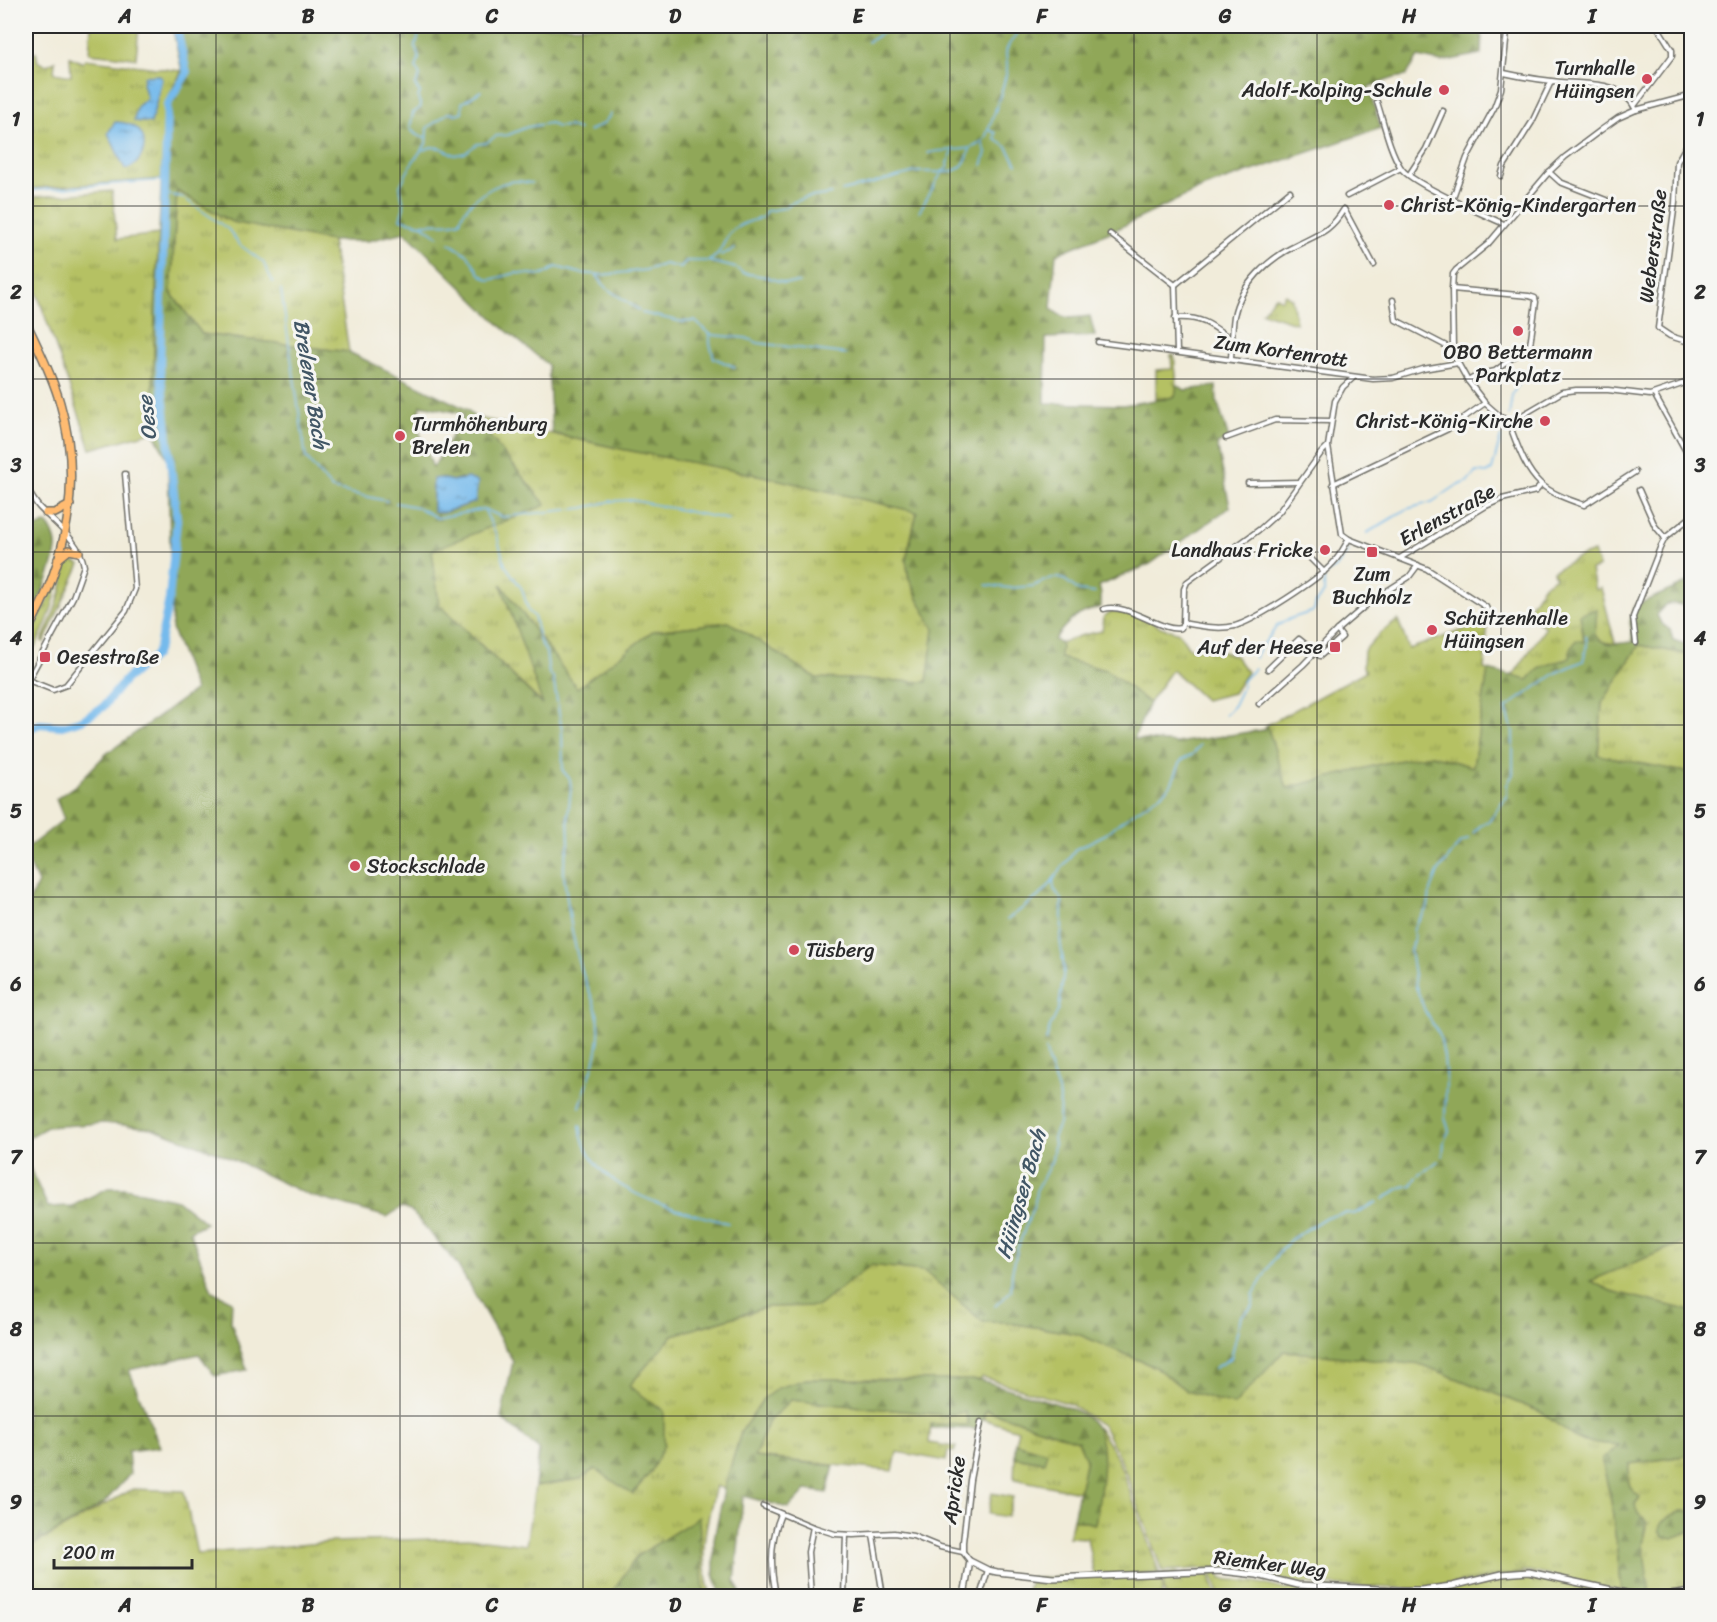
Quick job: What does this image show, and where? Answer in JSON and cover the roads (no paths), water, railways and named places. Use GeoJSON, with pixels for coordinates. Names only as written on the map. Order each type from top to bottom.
{"type":"FeatureCollection","features":[{"type":"Feature","properties":{"kind":"main road"},"geometry":{"type":"LineString","coordinates":[[26,322],[50,373],[68,436],[71,468],[70,505],[58,559],[46,596],[26,633]]}},
{"type":"Feature","properties":{"kind":"main road"},"geometry":{"type":"LineString","coordinates":[[46,513],[55,513],[70,505]]}},
{"type":"Feature","properties":{"kind":"main road"},"geometry":{"type":"LineString","coordinates":[[58,559],[69,550],[79,552]]}},
{"type":"Feature","properties":{"kind":"street"},"geometry":{"type":"LineString","coordinates":[[1635,108],[1672,53],[1657,26]]}},
{"type":"Feature","properties":{"kind":"street"},"geometry":{"type":"LineString","coordinates":[[1452,200],[1467,158],[1502,89],[1507,32]]}},
{"type":"Feature","properties":{"kind":"street"},"geometry":{"type":"LineString","coordinates":[[1503,73],[1551,81],[1595,83],[1611,87],[1621,93],[1635,108]]}},
{"type":"Feature","properties":{"kind":"street"},"geometry":{"type":"LineString","coordinates":[[1501,176],[1504,166],[1532,122],[1551,81]]}},
{"type":"Feature","properties":{"kind":"street"},"geometry":{"type":"LineString","coordinates":[[1692,95],[1635,108],[1601,130],[1549,172],[1480,252],[1456,270],[1453,274],[1452,288],[1453,349],[1458,363],[1485,403],[1502,418],[1514,420],[1562,392],[1592,390],[1654,394],[1692,378]]}},
{"type":"Feature","properties":{"kind":"street"},"geometry":{"type":"LineString","coordinates":[[1377,102],[1401,168],[1408,175],[1452,200],[1504,224]]}},
{"type":"Feature","properties":{"kind":"street"},"geometry":{"type":"LineString","coordinates":[[1408,175],[1426,149],[1443,111]]}},
{"type":"Feature","properties":{"kind":"street","name":"Weberstraße"},"geometry":{"type":"LineString","coordinates":[[1692,135],[1677,162],[1675,203],[1658,328],[1670,336],[1692,343]]}},
{"type":"Feature","properties":{"kind":"street"},"geometry":{"type":"LineString","coordinates":[[1347,196],[1401,168]]}},
{"type":"Feature","properties":{"kind":"street"},"geometry":{"type":"LineString","coordinates":[[1549,172],[1560,182],[1606,200]]}},
{"type":"Feature","properties":{"kind":"street"},"geometry":{"type":"LineString","coordinates":[[1175,285],[1290,191]]}},
{"type":"Feature","properties":{"kind":"street"},"geometry":{"type":"LineString","coordinates":[[1230,358],[1234,316],[1241,295],[1268,264],[1284,252],[1328,230],[1344,209],[1374,265]]}},
{"type":"Feature","properties":{"kind":"street"},"geometry":{"type":"LineString","coordinates":[[1110,234],[1175,285]]}},
{"type":"Feature","properties":{"kind":"street"},"geometry":{"type":"LineString","coordinates":[[1175,285],[1177,352]]}},
{"type":"Feature","properties":{"kind":"street"},"geometry":{"type":"LineString","coordinates":[[1452,288],[1521,295],[1532,297],[1536,302],[1530,345],[1495,371],[1478,375],[1468,381]]}},
{"type":"Feature","properties":{"kind":"street"},"geometry":{"type":"LineString","coordinates":[[1393,300],[1396,320],[1453,349]]}},
{"type":"Feature","properties":{"kind":"street"},"geometry":{"type":"LineString","coordinates":[[1175,318],[1198,318],[1232,340]]}},
{"type":"Feature","properties":{"kind":"street","name":"Zum Kortenrott"},"geometry":{"type":"LineString","coordinates":[[1098,342],[1230,358],[1353,377],[1393,378],[1423,369],[1458,363]]}},
{"type":"Feature","properties":{"kind":"street"},"geometry":{"type":"LineString","coordinates":[[1353,377],[1338,394],[1330,421],[1328,446],[1341,531],[1344,537],[1436,573],[1486,607],[1490,617]]}},
{"type":"Feature","properties":{"kind":"street"},"geometry":{"type":"LineString","coordinates":[[1654,394],[1692,462]]}},
{"type":"Feature","properties":{"kind":"street"},"geometry":{"type":"LineString","coordinates":[[1333,484],[1448,429],[1485,403]]}},
{"type":"Feature","properties":{"kind":"street"},"geometry":{"type":"LineString","coordinates":[[1226,438],[1275,420],[1330,421]]}},
{"type":"Feature","properties":{"kind":"street"},"geometry":{"type":"LineString","coordinates":[[1508,420],[1519,450],[1533,477],[1541,485],[1584,506],[1635,472]]}},
{"type":"Feature","properties":{"kind":"street"},"geometry":{"type":"LineString","coordinates":[[1104,609],[1110,608],[1144,616],[1171,628],[1181,628],[1184,590],[1187,582],[1260,529],[1279,512],[1328,446]]}},
{"type":"Feature","properties":{"kind":"street"},"geometry":{"type":"LineString","coordinates":[[26,488],[79,552],[84,566],[79,584],[27,682],[53,690],[66,685],[126,611],[135,589],[125,474]]}},
{"type":"Feature","properties":{"kind":"street"},"geometry":{"type":"LineString","coordinates":[[1248,483],[1300,482]]}},
{"type":"Feature","properties":{"kind":"street","name":"Erlenstraße"},"geometry":{"type":"LineString","coordinates":[[1399,558],[1486,506],[1502,499],[1536,491],[1541,485]]}},
{"type":"Feature","properties":{"kind":"street"},"geometry":{"type":"LineString","coordinates":[[1639,490],[1655,526],[1665,538]]}},
{"type":"Feature","properties":{"kind":"street"},"geometry":{"type":"LineString","coordinates":[[1636,643],[1633,617],[1665,538],[1692,516]]}},
{"type":"Feature","properties":{"kind":"street"},"geometry":{"type":"LineString","coordinates":[[1183,623],[1218,628],[1249,621],[1301,589],[1334,563],[1349,539]]}},
{"type":"Feature","properties":{"kind":"street"},"geometry":{"type":"LineString","coordinates":[[1310,558],[1323,572]]}},
{"type":"Feature","properties":{"kind":"street"},"geometry":{"type":"LineString","coordinates":[[1259,704],[1337,630],[1371,601],[1409,577],[1418,565]]}},
{"type":"Feature","properties":{"kind":"street"},"geometry":{"type":"LineString","coordinates":[[1268,669],[1299,639],[1320,656],[1341,638],[1337,630]]}},
{"type":"Feature","properties":{"kind":"street","name":"Apricke"},"geometry":{"type":"LineString","coordinates":[[969,1561],[963,1552],[967,1500],[981,1422]]}},
{"type":"Feature","properties":{"kind":"street"},"geometry":{"type":"LineString","coordinates":[[763,1506],[813,1527],[846,1535],[894,1533],[913,1536],[940,1547],[963,1552]]}},
{"type":"Feature","properties":{"kind":"street"},"geometry":{"type":"LineString","coordinates":[[781,1514],[773,1544],[773,1575],[777,1593],[784,1596]]}},
{"type":"Feature","properties":{"kind":"street"},"geometry":{"type":"LineString","coordinates":[[811,1596],[808,1552],[813,1527]]}},
{"type":"Feature","properties":{"kind":"street"},"geometry":{"type":"LineString","coordinates":[[873,1534],[883,1596]]}},
{"type":"Feature","properties":{"kind":"street"},"geometry":{"type":"LineString","coordinates":[[844,1596],[846,1535]]}},
{"type":"Feature","properties":{"kind":"street"},"geometry":{"type":"LineString","coordinates":[[964,1596],[969,1561],[988,1570],[980,1596]]}},
{"type":"Feature","properties":{"kind":"street","name":"Riemker Weg"},"geometry":{"type":"LineString","coordinates":[[988,1570],[1006,1574],[1072,1578],[1209,1570],[1257,1575],[1298,1585],[1410,1590],[1452,1586],[1511,1573],[1529,1572],[1640,1596]]}},
{"type":"Feature","properties":{"kind":"street"},"geometry":{"type":"LineString","coordinates":[[1661,1596],[1692,1592]]}},
{"type":"Feature","properties":{"kind":"water"},"geometry":{"type":"Polygon","coordinates":[[[159,75],[162,79],[151,123],[134,121],[137,107],[147,98],[143,84],[144,76],[159,75]]]}},
{"type":"Feature","properties":{"kind":"water"},"geometry":{"type":"Polygon","coordinates":[[[115,122],[129,124],[138,129],[143,137],[142,154],[138,161],[125,169],[108,133],[115,122]]]}},
{"type":"Feature","properties":{"kind":"water"},"geometry":{"type":"Polygon","coordinates":[[[441,478],[452,481],[467,478],[478,482],[475,502],[442,513],[433,512],[433,479],[441,478]]]}},
{"type":"Feature","properties":{"kind":"waterway","name":"Oese"},"geometry":{"type":"LineString","coordinates":[[26,730],[40,724],[62,726],[82,720],[103,707],[126,679],[155,656],[159,647],[169,599],[177,520],[160,368],[167,105],[187,73],[176,26]]}},
{"type":"Feature","properties":{"kind":"waterway"},"geometry":{"type":"LineString","coordinates":[[420,26],[415,45],[419,59],[416,68],[420,76],[415,86],[420,92],[418,98],[421,107],[413,113],[410,128],[416,135],[426,137]]}},
{"type":"Feature","properties":{"kind":"waterway"},"geometry":{"type":"LineString","coordinates":[[868,42],[893,26]]}},
{"type":"Feature","properties":{"kind":"waterway"},"geometry":{"type":"LineString","coordinates":[[961,31],[966,26]]}},
{"type":"Feature","properties":{"kind":"waterway"},"geometry":{"type":"LineString","coordinates":[[928,153],[974,147],[985,138],[1004,83],[1007,69],[1006,52],[1016,36],[1015,26]]}},
{"type":"Feature","properties":{"kind":"waterway"},"geometry":{"type":"LineString","coordinates":[[438,236],[421,224],[400,219],[404,207],[400,186],[412,163],[426,144],[427,128],[448,113],[462,112],[462,103],[481,91]]}},
{"type":"Feature","properties":{"kind":"waterway"},"geometry":{"type":"LineString","coordinates":[[589,131],[604,123],[611,114]]}},
{"type":"Feature","properties":{"kind":"waterway"},"geometry":{"type":"LineString","coordinates":[[424,150],[431,147],[441,148],[455,155],[465,153],[477,144],[486,143],[496,136],[508,135],[527,127],[550,123],[557,127],[568,126],[579,130]]}},
{"type":"Feature","properties":{"kind":"waterway"},"geometry":{"type":"LineString","coordinates":[[989,130],[996,133],[995,139],[1007,147],[1017,164]]}},
{"type":"Feature","properties":{"kind":"waterway"},"geometry":{"type":"LineString","coordinates":[[982,142],[986,152],[982,166]]}},
{"type":"Feature","properties":{"kind":"waterway"},"geometry":{"type":"LineString","coordinates":[[919,212],[942,172],[948,167],[947,163],[954,149]]}},
{"type":"Feature","properties":{"kind":"waterway"},"geometry":{"type":"LineString","coordinates":[[842,191],[911,173],[953,171],[963,165],[970,149]]}},
{"type":"Feature","properties":{"kind":"waterway"},"geometry":{"type":"LineString","coordinates":[[115,184],[164,180]]}},
{"type":"Feature","properties":{"kind":"waterway"},"geometry":{"type":"LineString","coordinates":[[422,224],[460,221],[468,206],[491,188],[509,182],[532,183]]}},
{"type":"Feature","properties":{"kind":"waterway"},"geometry":{"type":"LineString","coordinates":[[26,191],[114,184]]}},
{"type":"Feature","properties":{"kind":"waterway","name":"Brelener Bach"},"geometry":{"type":"LineString","coordinates":[[164,194],[182,197],[228,229],[240,245],[263,262],[273,282]]}},
{"type":"Feature","properties":{"kind":"waterway"},"geometry":{"type":"LineString","coordinates":[[709,261],[717,255],[732,231],[746,222],[763,217],[766,211],[785,208],[804,198],[831,194]]}},
{"type":"Feature","properties":{"kind":"waterway"},"geometry":{"type":"LineString","coordinates":[[449,243],[468,255],[480,274],[489,280],[516,273],[543,275],[556,267],[602,275],[646,270],[665,264],[681,268],[686,261],[708,261],[784,283],[799,283]]}},
{"type":"Feature","properties":{"kind":"waterway"},"geometry":{"type":"LineString","coordinates":[[720,255],[735,249]]}},
{"type":"Feature","properties":{"kind":"waterway"},"geometry":{"type":"LineString","coordinates":[[596,274],[606,288],[639,310]]}},
{"type":"Feature","properties":{"kind":"waterway","name":"Brelener Bach"},"geometry":{"type":"LineString","coordinates":[[281,290],[306,458],[332,489],[387,501]]}},
{"type":"Feature","properties":{"kind":"waterway"},"geometry":{"type":"LineString","coordinates":[[642,313],[683,322],[695,321],[713,335],[846,354]]}},
{"type":"Feature","properties":{"kind":"waterway"},"geometry":{"type":"LineString","coordinates":[[710,335],[714,358],[735,367]]}},
{"type":"Feature","properties":{"kind":"waterway","name":"Hüingser Bach"},"geometry":{"type":"LineString","coordinates":[[1509,416],[1512,395],[1521,379]]}},
{"type":"Feature","properties":{"kind":"waterway","name":"Hüingser Bach"},"geometry":{"type":"LineString","coordinates":[[1367,533],[1407,509],[1432,502],[1456,486],[1467,482],[1476,472],[1487,473],[1492,470],[1501,436]]}},
{"type":"Feature","properties":{"kind":"waterway","name":"Brelener Bach"},"geometry":{"type":"LineString","coordinates":[[396,503],[417,507],[437,518],[484,509],[502,517],[632,500],[730,520]]}},
{"type":"Feature","properties":{"kind":"waterway"},"geometry":{"type":"LineString","coordinates":[[484,509],[497,536],[505,565],[522,589],[529,612],[534,616],[540,642],[546,652],[549,674],[553,677],[562,731],[563,771],[570,779],[569,843],[564,876],[575,945],[596,1008],[599,1026],[596,1053],[580,1107]]}},
{"type":"Feature","properties":{"kind":"waterway","name":"Hüingser Bach"},"geometry":{"type":"LineString","coordinates":[[1255,658],[1278,625],[1314,611],[1316,602],[1324,593],[1324,577],[1336,568],[1349,550]]}},
{"type":"Feature","properties":{"kind":"waterway"},"geometry":{"type":"LineString","coordinates":[[986,585],[1010,588],[1033,586],[1051,578],[1058,578],[1065,580],[1079,591],[1095,593]]}},
{"type":"Feature","properties":{"kind":"waterway"},"geometry":{"type":"LineString","coordinates":[[1473,833],[1489,821],[1507,795],[1507,785],[1513,774],[1513,732],[1506,708],[1556,673],[1583,661],[1587,645],[1586,636]]}},
{"type":"Feature","properties":{"kind":"waterway","name":"Hüingser Bach"},"geometry":{"type":"LineString","coordinates":[[1225,715],[1234,705],[1243,680],[1255,668]]}},
{"type":"Feature","properties":{"kind":"waterway","name":"Hüingser Bach"},"geometry":{"type":"LineString","coordinates":[[1046,1041],[1059,1009],[1064,968],[1060,939],[1062,900],[1054,889],[1053,880],[1076,849],[1106,834],[1171,785],[1181,761],[1193,754],[1200,745]]}},
{"type":"Feature","properties":{"kind":"waterway"},"geometry":{"type":"LineString","coordinates":[[1443,1156],[1444,1141],[1449,1131],[1445,1117],[1444,1057],[1440,1036],[1425,1011],[1416,987],[1410,950],[1414,939],[1413,931],[1428,907],[1430,893],[1438,872],[1460,843],[1469,839]]}},
{"type":"Feature","properties":{"kind":"waterway","name":"Hüingser Bach"},"geometry":{"type":"LineString","coordinates":[[1007,920],[1038,897],[1053,880]]}},
{"type":"Feature","properties":{"kind":"waterway","name":"Hüingser Bach"},"geometry":{"type":"LineString","coordinates":[[995,1306],[1011,1291],[1012,1272],[1018,1247],[1035,1202],[1036,1191],[1052,1160],[1053,1138],[1059,1124],[1060,1097],[1046,1050]]}},
{"type":"Feature","properties":{"kind":"waterway"},"geometry":{"type":"LineString","coordinates":[[580,1125],[586,1148],[598,1166],[615,1182],[660,1204],[728,1223]]}},
{"type":"Feature","properties":{"kind":"waterway"},"geometry":{"type":"LineString","coordinates":[[1383,1199],[1402,1187],[1412,1185],[1417,1177],[1438,1161]]}},
{"type":"Feature","properties":{"kind":"waterway"},"geometry":{"type":"LineString","coordinates":[[1214,1368],[1231,1358],[1241,1316],[1250,1309],[1253,1304],[1253,1295],[1273,1260],[1290,1240],[1326,1217],[1346,1213],[1354,1214],[1377,1202]]}},
{"type":"Feature","properties":{"kind":"railway"},"geometry":{"type":"LineString","coordinates":[[1688,26],[1692,30]]}},
{"type":"Feature","properties":{"kind":"place","name":"Turnhalle Hüingsen"},"geometry":{"type":"Point","coordinates":[1647,79]}},
{"type":"Feature","properties":{"kind":"place","name":"Adolf-Kolping-Schule"},"geometry":{"type":"Point","coordinates":[1444,90]}},
{"type":"Feature","properties":{"kind":"place","name":"Christ-König-Kindergarten"},"geometry":{"type":"Point","coordinates":[1389,205]}},
{"type":"Feature","properties":{"kind":"place","name":"OBO Bettermann Parkplatz"},"geometry":{"type":"Point","coordinates":[1518,331]}},
{"type":"Feature","properties":{"kind":"place","name":"Christ-König-Kirche"},"geometry":{"type":"Point","coordinates":[1545,421]}},
{"type":"Feature","properties":{"kind":"place","name":"Turmhöhenburg Brelen"},"geometry":{"type":"Point","coordinates":[400,436]}},
{"type":"Feature","properties":{"kind":"place","name":"Landhaus Fricke"},"geometry":{"type":"Point","coordinates":[1325,550]}},
{"type":"Feature","properties":{"kind":"place","name":"Zum Buchholz"},"geometry":{"type":"Point","coordinates":[1372,552]}},
{"type":"Feature","properties":{"kind":"place","name":"Schützenhalle Hüingsen"},"geometry":{"type":"Point","coordinates":[1432,630]}},
{"type":"Feature","properties":{"kind":"place","name":"Auf der Heese"},"geometry":{"type":"Point","coordinates":[1335,647]}},
{"type":"Feature","properties":{"kind":"place","name":"Oesestraße"},"geometry":{"type":"Point","coordinates":[45,657]}},
{"type":"Feature","properties":{"kind":"place","name":"Stockschlade"},"geometry":{"type":"Point","coordinates":[355,866]}},
{"type":"Feature","properties":{"kind":"place","name":"Tüsberg"},"geometry":{"type":"Point","coordinates":[794,950]}}]}
